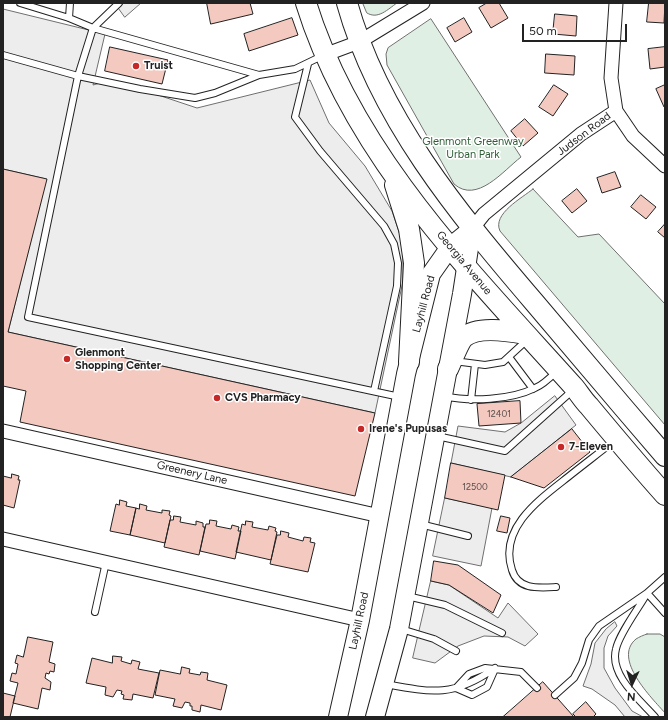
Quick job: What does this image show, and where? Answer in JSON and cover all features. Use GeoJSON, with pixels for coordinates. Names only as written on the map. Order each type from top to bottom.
{"type":"FeatureCollection","features":[{"type":"Feature","properties":{"kind":"main road","name":"Georgia Avenue"},"geometry":{"type":"LineString","coordinates":[[306,3],[316,59],[352,110],[392,174],[466,267],[575,388],[665,495]]}},
{"type":"Feature","properties":{"kind":"main road"},"geometry":{"type":"LineString","coordinates":[[347,3],[359,42],[395,116],[416,151],[472,229],[665,456]]}},
{"type":"Feature","properties":{"kind":"main road"},"geometry":{"type":"LineString","coordinates":[[392,174],[409,229],[414,263],[409,362]]}},
{"type":"Feature","properties":{"kind":"main road"},"geometry":{"type":"LineString","coordinates":[[376,717],[406,596],[442,396],[450,364],[472,229]]}},
{"type":"Feature","properties":{"kind":"main road","name":"Layhill Road"},"geometry":{"type":"LineString","coordinates":[[338,717],[360,620],[409,362],[431,274],[450,247],[472,229]]}},
{"type":"Feature","properties":{"kind":"main road"},"geometry":{"type":"LineString","coordinates":[[450,364],[464,338],[476,332],[490,330],[527,336]]}},
{"type":"Feature","properties":{"kind":"street"},"geometry":{"type":"LineString","coordinates":[[316,59],[359,42],[424,3]]}},
{"type":"Feature","properties":{"kind":"street","name":"Judson Road"},"geometry":{"type":"LineString","coordinates":[[472,229],[484,214],[581,134],[616,111],[611,78],[616,3]]}},
{"type":"Feature","properties":{"kind":"street"},"geometry":{"type":"LineString","coordinates":[[616,111],[633,136],[665,166]]}},
{"type":"Feature","properties":{"kind":"street","name":"Greenery Lane"},"geometry":{"type":"LineString","coordinates":[[3,431],[380,516]]}},
{"type":"Feature","properties":{"kind":"street"},"geometry":{"type":"LineString","coordinates":[[3,538],[360,620]]}},
{"type":"Feature","properties":{"kind":"lane"},"geometry":{"type":"LineString","coordinates":[[20,3],[69,18],[93,28],[259,75]]}},
{"type":"Feature","properties":{"kind":"lane"},"geometry":{"type":"LineString","coordinates":[[69,18],[70,3]]}},
{"type":"Feature","properties":{"kind":"lane"},"geometry":{"type":"LineString","coordinates":[[119,3],[93,28],[78,76],[28,317],[402,397]]}},
{"type":"Feature","properties":{"kind":"lane"},"geometry":{"type":"LineString","coordinates":[[3,55],[78,76],[140,90],[194,98],[215,93],[259,75],[295,69],[316,59]]}},
{"type":"Feature","properties":{"kind":"lane"},"geometry":{"type":"LineString","coordinates":[[316,59],[295,117],[320,151],[384,226],[394,244],[398,263],[397,286],[374,391]]}},
{"type":"Feature","properties":{"kind":"lane"},"geometry":{"type":"LineString","coordinates":[[450,364],[485,365],[503,362],[527,336]]}},
{"type":"Feature","properties":{"kind":"lane"},"geometry":{"type":"LineString","coordinates":[[509,357],[533,389]]}},
{"type":"Feature","properties":{"kind":"lane"},"geometry":{"type":"LineString","coordinates":[[471,400],[475,364]]}},
{"type":"Feature","properties":{"kind":"lane"},"geometry":{"type":"LineString","coordinates":[[442,396],[471,400],[519,395],[533,389],[558,370]]}},
{"type":"Feature","properties":{"kind":"lane"},"geometry":{"type":"LineString","coordinates":[[435,436],[505,451],[575,388]]}},
{"type":"Feature","properties":{"kind":"lane"},"geometry":{"type":"LineString","coordinates":[[556,587],[536,588],[524,585],[514,577],[510,564],[511,545],[515,530],[533,505],[617,439]]}},
{"type":"Feature","properties":{"kind":"lane"},"geometry":{"type":"LineString","coordinates":[[419,524],[468,536]]}},
{"type":"Feature","properties":{"kind":"lane"},"geometry":{"type":"LineString","coordinates":[[95,612],[106,562]]}},
{"type":"Feature","properties":{"kind":"lane"},"geometry":{"type":"LineString","coordinates":[[555,695],[574,678],[582,662],[589,640],[599,626],[647,593],[665,577]]}},
{"type":"Feature","properties":{"kind":"lane"},"geometry":{"type":"LineString","coordinates":[[647,593],[663,605],[665,613]]}},
{"type":"Feature","properties":{"kind":"lane"},"geometry":{"type":"LineString","coordinates":[[647,593],[616,649],[615,660],[623,680],[655,717]]}},
{"type":"Feature","properties":{"kind":"lane"},"geometry":{"type":"LineString","coordinates":[[406,596],[445,605],[502,633]]}},
{"type":"Feature","properties":{"kind":"lane"},"geometry":{"type":"LineString","coordinates":[[399,629],[434,639],[456,651]]}},
{"type":"Feature","properties":{"kind":"lane"},"geometry":{"type":"LineString","coordinates":[[456,688],[472,695],[486,687],[495,668]]}},
{"type":"Feature","properties":{"kind":"lane"},"geometry":{"type":"LineString","coordinates":[[385,684],[428,692],[444,692],[464,687],[495,668],[521,672],[537,688]]}},
{"type":"Feature","properties":{"kind":"green space"},"geometry":{"type":"Polygon","coordinates":[[[363,3],[397,3],[383,13],[371,15],[367,13],[363,3]]]}},
{"type":"Feature","properties":{"kind":"green space","name":"Glenmont Greenway Urban Park"},"geometry":{"type":"Polygon","coordinates":[[[431,19],[521,157],[498,177],[481,188],[472,190],[463,189],[454,184],[387,65],[386,54],[388,48],[431,19]]]}},
{"type":"Feature","properties":{"kind":"green space","name":"Glenmont Greenway Urban Park"},"geometry":{"type":"Polygon","coordinates":[[[533,189],[578,237],[599,234],[665,304],[665,425],[500,231],[500,219],[504,213],[509,207],[533,189]]]}},
{"type":"Feature","properties":{"kind":"green space"},"geometry":{"type":"Polygon","coordinates":[[[647,634],[660,634],[665,637],[665,713],[644,688],[631,667],[629,657],[630,647],[636,639],[647,634]]]}},
{"type":"Feature","properties":{"kind":"shaded area"},"geometry":{"type":"Polygon","coordinates":[[[115,3],[141,3],[125,17],[115,3]]]}},
{"type":"Feature","properties":{"kind":"shaded area"},"geometry":{"type":"Polygon","coordinates":[[[3,9],[105,34],[93,85],[104,82],[140,89],[197,108],[310,80],[329,123],[365,166],[392,211],[400,235],[403,255],[403,281],[375,413],[8,332],[46,179],[3,169],[3,9]]]}},
{"type":"Feature","properties":{"kind":"shaded area"},"geometry":{"type":"Polygon","coordinates":[[[555,396],[576,425],[511,477],[451,463],[458,426],[505,432],[521,423],[555,396]]]}},
{"type":"Feature","properties":{"kind":"shaded area"},"geometry":{"type":"Polygon","coordinates":[[[445,498],[492,508],[481,566],[433,556],[445,498]]]}},
{"type":"Feature","properties":{"kind":"shaded area"},"geometry":{"type":"Polygon","coordinates":[[[431,581],[449,585],[498,618],[508,603],[538,634],[525,646],[508,637],[484,636],[458,646],[435,663],[413,658],[431,581]]]}},
{"type":"Feature","properties":{"kind":"shaded area"},"geometry":{"type":"Polygon","coordinates":[[[615,622],[617,626],[608,636],[604,648],[604,668],[615,688],[632,711],[643,717],[625,717],[615,705],[592,689],[583,686],[591,664],[595,643],[606,629],[615,622]]]}},
{"type":"Feature","properties":{"kind":"building"},"geometry":{"type":"Polygon","coordinates":[[[207,3],[250,3],[253,14],[211,24],[207,3]]]}},
{"type":"Feature","properties":{"kind":"building"},"geometry":{"type":"Polygon","coordinates":[[[487,3],[499,3],[508,18],[491,28],[479,8],[487,3]]]}},
{"type":"Feature","properties":{"kind":"building"},"geometry":{"type":"Polygon","coordinates":[[[649,3],[665,3],[664,23],[647,22],[649,3]]]}},
{"type":"Feature","properties":{"kind":"building"},"geometry":{"type":"Polygon","coordinates":[[[555,14],[577,16],[576,36],[553,34],[555,14]]]}},
{"type":"Feature","properties":{"kind":"building"},"geometry":{"type":"Polygon","coordinates":[[[292,18],[298,35],[249,51],[244,34],[292,18]]]}},
{"type":"Feature","properties":{"kind":"building"},"geometry":{"type":"Polygon","coordinates":[[[464,18],[472,32],[455,42],[447,28],[464,18]]]}},
{"type":"Feature","properties":{"kind":"building","name":"Truist"},"geometry":{"type":"Polygon","coordinates":[[[110,47],[168,60],[162,84],[105,71],[110,47]]]}},
{"type":"Feature","properties":{"kind":"building"},"geometry":{"type":"Polygon","coordinates":[[[665,47],[665,67],[650,69],[648,49],[665,47]]]}},
{"type":"Feature","properties":{"kind":"building"},"geometry":{"type":"Polygon","coordinates":[[[546,54],[575,56],[574,75],[545,73],[546,54]]]}},
{"type":"Feature","properties":{"kind":"building"},"geometry":{"type":"Polygon","coordinates":[[[554,85],[568,94],[553,116],[539,107],[554,85]]]}},
{"type":"Feature","properties":{"kind":"building"},"geometry":{"type":"Polygon","coordinates":[[[665,85],[665,107],[664,107],[656,89],[665,85]]]}},
{"type":"Feature","properties":{"kind":"building"},"geometry":{"type":"Polygon","coordinates":[[[525,119],[538,133],[523,146],[511,131],[525,119]]]}},
{"type":"Feature","properties":{"kind":"building","name":"Glenmont Shopping Center"},"geometry":{"type":"Polygon","coordinates":[[[3,169],[47,179],[8,332],[375,413],[355,496],[20,422],[26,391],[3,386],[3,169]]]}},
{"type":"Feature","properties":{"kind":"building"},"geometry":{"type":"Polygon","coordinates":[[[615,172],[621,187],[602,193],[597,178],[615,172]]]}},
{"type":"Feature","properties":{"kind":"building"},"geometry":{"type":"Polygon","coordinates":[[[577,189],[587,201],[572,213],[562,201],[577,189]]]}},
{"type":"Feature","properties":{"kind":"building"},"geometry":{"type":"Polygon","coordinates":[[[641,195],[656,207],[646,219],[631,207],[641,195]]]}},
{"type":"Feature","properties":{"kind":"building"},"geometry":{"type":"Polygon","coordinates":[[[665,224],[665,238],[658,232],[665,224]]]}},
{"type":"Feature","properties":{"kind":"building"},"geometry":{"type":"Polygon","coordinates":[[[520,401],[521,423],[479,426],[477,404],[520,401]]]}},
{"type":"Feature","properties":{"kind":"building"},"geometry":{"type":"Polygon","coordinates":[[[572,429],[590,452],[544,488],[511,477],[572,429]]]}},
{"type":"Feature","properties":{"kind":"building"},"geometry":{"type":"Polygon","coordinates":[[[451,463],[505,475],[498,510],[445,498],[451,463]]]}},
{"type":"Feature","properties":{"kind":"building"},"geometry":{"type":"Polygon","coordinates":[[[12,474],[19,476],[18,480],[20,480],[14,508],[3,505],[3,476],[11,478],[12,474]]]}},
{"type":"Feature","properties":{"kind":"building"},"geometry":{"type":"Polygon","coordinates":[[[120,500],[127,502],[126,506],[136,508],[130,535],[110,531],[116,504],[119,505],[120,500]]]}},
{"type":"Feature","properties":{"kind":"building"},"geometry":{"type":"Polygon","coordinates":[[[140,504],[147,506],[146,510],[162,513],[162,510],[170,511],[169,515],[171,516],[165,543],[130,535],[136,508],[139,509],[140,504]]]}},
{"type":"Feature","properties":{"kind":"building"},"geometry":{"type":"Polygon","coordinates":[[[174,516],[181,517],[180,522],[196,525],[196,521],[203,523],[203,527],[205,527],[199,555],[164,547],[170,520],[173,520],[174,516]]]}},
{"type":"Feature","properties":{"kind":"building"},"geometry":{"type":"Polygon","coordinates":[[[501,516],[510,518],[507,533],[497,531],[501,516]]]}},
{"type":"Feature","properties":{"kind":"building"},"geometry":{"type":"Polygon","coordinates":[[[210,520],[217,521],[216,526],[231,529],[232,525],[239,527],[238,531],[241,531],[235,559],[200,551],[206,524],[209,524],[210,520]]]}},
{"type":"Feature","properties":{"kind":"building"},"geometry":{"type":"Polygon","coordinates":[[[246,521],[253,522],[252,527],[268,530],[269,526],[276,528],[275,531],[277,532],[271,560],[236,552],[242,524],[245,525],[246,521]]]}},
{"type":"Feature","properties":{"kind":"building"},"geometry":{"type":"Polygon","coordinates":[[[281,531],[289,533],[288,537],[303,541],[304,537],[311,538],[310,542],[315,543],[308,572],[270,564],[277,535],[280,535],[281,531]]]}},
{"type":"Feature","properties":{"kind":"building"},"geometry":{"type":"Polygon","coordinates":[[[434,561],[458,565],[501,595],[493,613],[449,585],[431,581],[434,561]]]}},
{"type":"Feature","properties":{"kind":"building"},"geometry":{"type":"Polygon","coordinates":[[[28,637],[53,642],[49,662],[55,664],[54,672],[50,671],[49,674],[46,673],[45,678],[51,682],[50,690],[42,688],[38,709],[13,703],[18,683],[10,681],[12,673],[16,674],[18,664],[15,663],[17,655],[23,657],[28,637]]]}},
{"type":"Feature","properties":{"kind":"building"},"geometry":{"type":"Polygon","coordinates":[[[113,656],[122,657],[121,661],[131,664],[132,660],[140,662],[138,669],[159,673],[153,698],[133,694],[132,700],[123,699],[124,695],[121,694],[122,691],[117,690],[113,697],[105,695],[106,687],[86,683],[92,658],[112,663],[113,656]]]}},
{"type":"Feature","properties":{"kind":"building"},"geometry":{"type":"Polygon","coordinates":[[[182,667],[190,669],[189,673],[200,675],[201,672],[208,673],[207,680],[227,685],[221,710],[201,705],[200,712],[192,710],[190,703],[185,702],[182,708],[173,706],[175,699],[155,695],[160,670],[180,674],[182,667]]]}},
{"type":"Feature","properties":{"kind":"building"},"geometry":{"type":"Polygon","coordinates":[[[543,682],[574,717],[503,717],[543,682]]]}},
{"type":"Feature","properties":{"kind":"building"},"geometry":{"type":"Polygon","coordinates":[[[3,693],[15,696],[10,717],[3,717],[3,693]]]}},
{"type":"Feature","properties":{"kind":"building"},"geometry":{"type":"Polygon","coordinates":[[[586,702],[596,714],[593,717],[576,717],[573,714],[586,702]]]}},
{"type":"Feature","properties":{"kind":"place","name":"Truist"},"geometry":{"type":"Point","coordinates":[136,66]}},
{"type":"Feature","properties":{"kind":"place","name":"Glenmont Shopping Center"},"geometry":{"type":"Point","coordinates":[67,359]}},
{"type":"Feature","properties":{"kind":"place","name":"CVS Pharmacy"},"geometry":{"type":"Point","coordinates":[217,398]}},
{"type":"Feature","properties":{"kind":"place","name":"Irene's Pupusas"},"geometry":{"type":"Point","coordinates":[361,429]}},
{"type":"Feature","properties":{"kind":"place","name":"7-Eleven"},"geometry":{"type":"Point","coordinates":[561,447]}}]}
